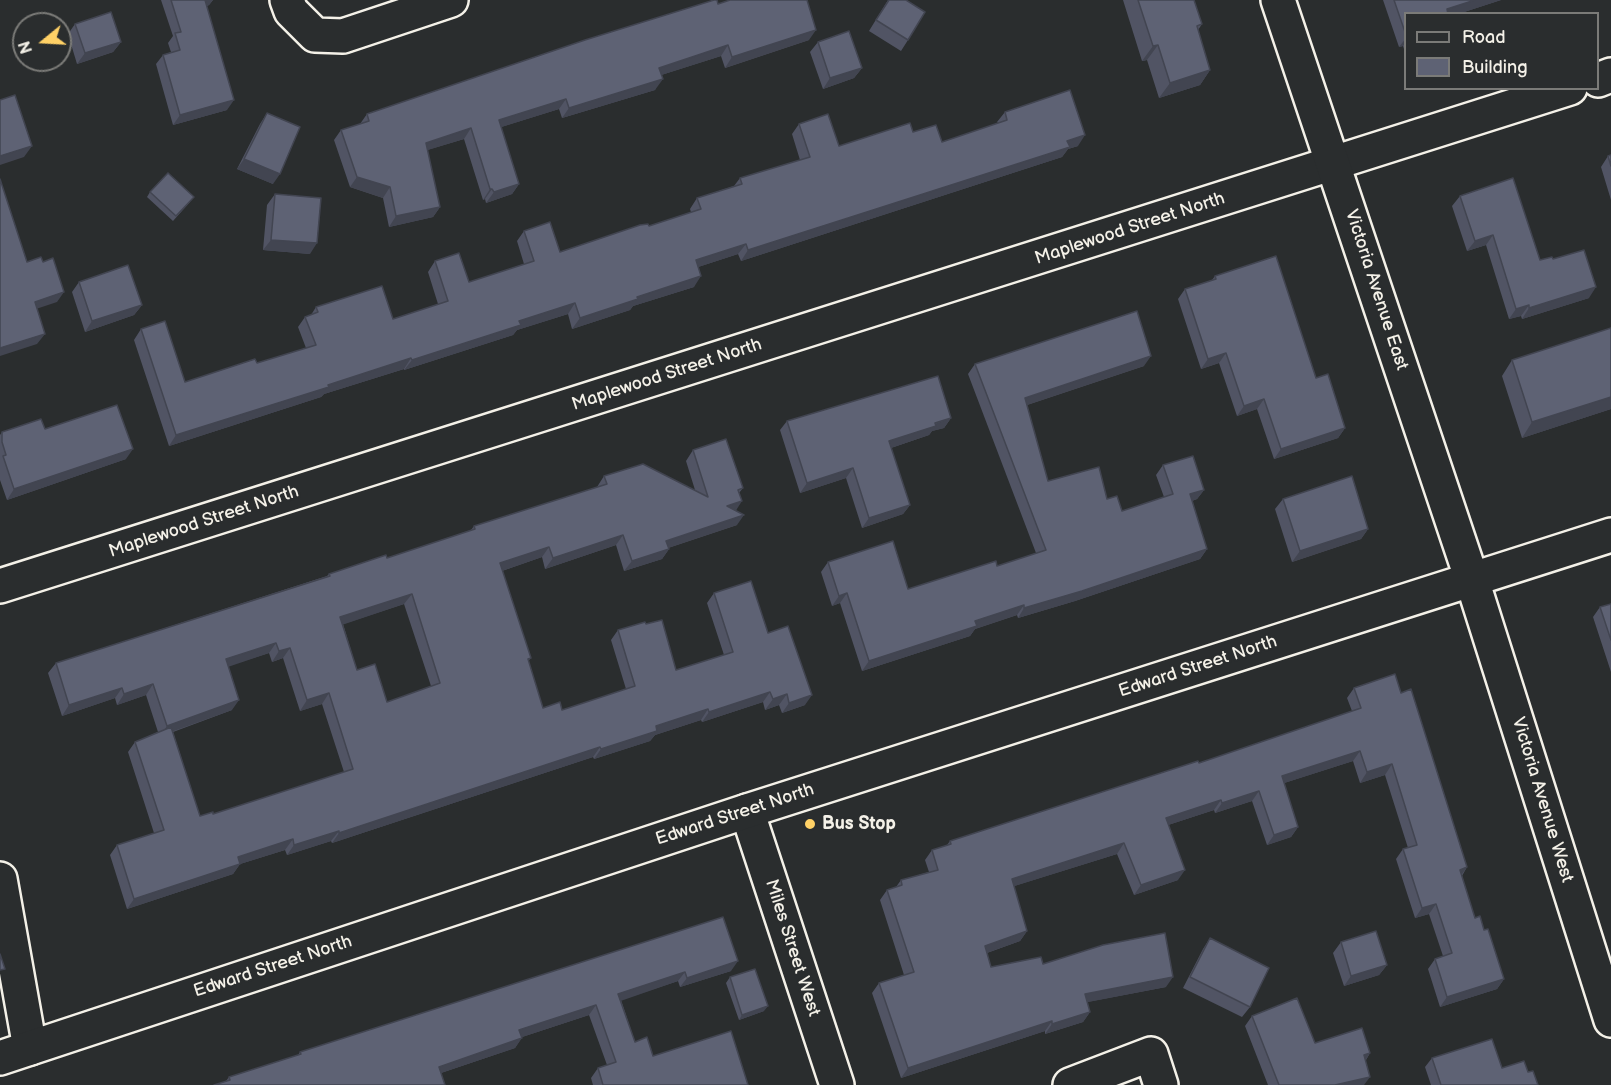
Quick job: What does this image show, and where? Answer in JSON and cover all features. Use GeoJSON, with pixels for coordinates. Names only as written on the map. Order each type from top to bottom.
{"type":"FeatureCollection","features":[{"type":"Feature","properties":{"kind":"street"},"geometry":{"type":"LineString","coordinates":[[287,0],[291,11],[315,35],[343,36],[451,0]]}},
{"type":"Feature","properties":{"kind":"street","name":"Victoria Avenue East"},"geometry":{"type":"LineString","coordinates":[[1278,0],[1472,580]]}},
{"type":"Feature","properties":{"kind":"street","name":"Maplewood Street North"},"geometry":{"type":"LineString","coordinates":[[0,586],[1564,90]]}},
{"type":"Feature","properties":{"kind":"street","name":"Edward Street North"},"geometry":{"type":"LineString","coordinates":[[15,1053],[747,811],[1611,534]]}},
{"type":"Feature","properties":{"kind":"street","name":"Victoria Avenue West"},"geometry":{"type":"LineString","coordinates":[[1472,580],[1611,1020]]}},
{"type":"Feature","properties":{"kind":"street","name":"Miles Street West"},"geometry":{"type":"LineString","coordinates":[[747,811],[837,1085]]}},
{"type":"Feature","properties":{"kind":"street"},"geometry":{"type":"LineString","coordinates":[[0,879],[15,1053]]}},
{"type":"Feature","properties":{"kind":"street"},"geometry":{"type":"LineString","coordinates":[[1070,1085],[1152,1054],[1161,1085]]}},
{"type":"Feature","properties":{"kind":"building"},"geometry":{"type":"Polygon","coordinates":[[[171,0],[205,0],[234,100],[180,115],[163,55],[180,50],[175,33],[181,32],[171,0]]]}},
{"type":"Feature","properties":{"kind":"building"},"geometry":{"type":"Polygon","coordinates":[[[717,0],[718,4],[730,0],[807,0],[816,30],[732,57],[728,45],[659,68],[663,79],[569,108],[566,99],[499,120],[519,184],[494,192],[490,189],[471,128],[426,143],[440,207],[396,216],[390,187],[357,177],[341,130],[369,121],[367,114],[585,40],[717,0]]]}},
{"type":"Feature","properties":{"kind":"building"},"geometry":{"type":"Polygon","coordinates":[[[889,0],[906,0],[925,12],[908,40],[876,20],[889,0]]]}},
{"type":"Feature","properties":{"kind":"building"},"geometry":{"type":"Polygon","coordinates":[[[1138,0],[1194,0],[1202,24],[1197,26],[1210,70],[1170,83],[1158,45],[1153,46],[1138,0]]]}},
{"type":"Feature","properties":{"kind":"building"},"geometry":{"type":"Polygon","coordinates":[[[1394,0],[1475,0],[1447,9],[1448,12],[1404,12],[1404,29],[1394,0]]]}},
{"type":"Feature","properties":{"kind":"building"},"geometry":{"type":"Polygon","coordinates":[[[111,12],[121,42],[85,53],[75,24],[111,12]]]}},
{"type":"Feature","properties":{"kind":"building"},"geometry":{"type":"Polygon","coordinates":[[[849,31],[862,68],[830,78],[818,42],[849,31]]]}},
{"type":"Feature","properties":{"kind":"building"},"geometry":{"type":"Polygon","coordinates":[[[1070,90],[1085,135],[1067,141],[1070,147],[748,250],[746,244],[696,260],[701,276],[580,318],[575,303],[519,321],[521,325],[412,360],[411,358],[328,385],[329,387],[176,435],[141,329],[165,321],[185,382],[255,359],[257,363],[316,345],[305,317],[318,312],[316,307],[382,286],[393,319],[448,301],[435,261],[459,253],[469,282],[534,261],[524,231],[550,222],[560,252],[640,225],[648,224],[649,226],[701,209],[697,198],[742,184],[740,178],[810,157],[799,124],[828,114],[839,146],[910,123],[913,132],[936,125],[942,142],[1007,120],[1005,112],[1070,90]]]}},
{"type":"Feature","properties":{"kind":"building"},"geometry":{"type":"Polygon","coordinates":[[[15,95],[32,146],[0,156],[0,100],[15,95]]]}},
{"type":"Feature","properties":{"kind":"building"},"geometry":{"type":"Polygon","coordinates":[[[267,113],[300,127],[280,174],[244,159],[267,113]]]}},
{"type":"Feature","properties":{"kind":"building"},"geometry":{"type":"Polygon","coordinates":[[[168,173],[194,197],[176,216],[150,192],[168,173]]]}},
{"type":"Feature","properties":{"kind":"building"},"geometry":{"type":"Polygon","coordinates":[[[1513,178],[1540,260],[1552,257],[1553,259],[1584,250],[1596,287],[1529,308],[1529,305],[1516,309],[1493,235],[1475,241],[1460,196],[1513,178]]]}},
{"type":"Feature","properties":{"kind":"building"},"geometry":{"type":"Polygon","coordinates":[[[0,179],[27,262],[41,257],[43,262],[53,258],[64,292],[35,302],[45,334],[0,348],[0,179]]]}},
{"type":"Feature","properties":{"kind":"building"},"geometry":{"type":"Polygon","coordinates":[[[275,194],[321,198],[317,243],[271,240],[275,194]]]}},
{"type":"Feature","properties":{"kind":"building"},"geometry":{"type":"Polygon","coordinates":[[[1276,256],[1316,378],[1328,374],[1345,428],[1281,449],[1264,399],[1244,406],[1226,353],[1208,359],[1185,289],[1216,279],[1215,276],[1276,256]]]}},
{"type":"Feature","properties":{"kind":"building"},"geometry":{"type":"Polygon","coordinates":[[[128,265],[142,305],[92,321],[79,282],[128,265]]]}},
{"type":"Feature","properties":{"kind":"building"},"geometry":{"type":"Polygon","coordinates":[[[1137,311],[1151,356],[1025,398],[1048,481],[1099,467],[1107,499],[1117,496],[1122,511],[1173,494],[1163,465],[1193,456],[1204,490],[1190,494],[1207,549],[1082,591],[1024,608],[1024,605],[975,621],[977,626],[869,661],[847,593],[839,596],[828,562],[893,541],[908,589],[996,561],[997,566],[1046,550],[975,364],[1137,311]]]}},
{"type":"Feature","properties":{"kind":"building"},"geometry":{"type":"Polygon","coordinates":[[[1611,328],[1611,397],[1532,422],[1512,360],[1611,328]]]}},
{"type":"Feature","properties":{"kind":"building"},"geometry":{"type":"Polygon","coordinates":[[[938,376],[951,418],[935,423],[936,426],[889,441],[910,505],[869,518],[853,468],[807,483],[787,421],[938,376]]]}},
{"type":"Feature","properties":{"kind":"building"},"geometry":{"type":"Polygon","coordinates":[[[117,405],[133,449],[14,489],[3,456],[6,455],[2,432],[41,419],[45,429],[117,405]]]}},
{"type":"Feature","properties":{"kind":"building"},"geometry":{"type":"Polygon","coordinates":[[[726,439],[743,488],[738,490],[742,501],[727,506],[744,515],[666,541],[669,549],[632,561],[623,535],[553,558],[549,547],[500,563],[531,658],[528,659],[543,708],[560,702],[562,710],[635,686],[618,630],[645,622],[646,624],[662,620],[676,670],[733,652],[714,593],[751,581],[768,633],[788,626],[812,695],[789,703],[787,694],[773,699],[770,692],[709,712],[708,709],[656,726],[657,731],[601,749],[600,747],[339,833],[339,831],[294,845],[293,839],[238,857],[240,864],[134,899],[117,845],[164,830],[135,742],[171,727],[200,816],[213,812],[213,814],[353,769],[329,693],[307,700],[290,648],[279,651],[276,643],[226,659],[239,700],[167,726],[153,684],[124,694],[122,688],[69,705],[56,663],[330,576],[329,574],[386,555],[387,558],[475,529],[474,526],[607,484],[604,476],[643,464],[708,497],[693,450],[726,439]],[[412,594],[340,617],[357,670],[375,664],[387,702],[440,683],[412,594]]]}},
{"type":"Feature","properties":{"kind":"building"},"geometry":{"type":"Polygon","coordinates":[[[1352,476],[1368,529],[1300,551],[1283,499],[1352,476]]]}},
{"type":"Feature","properties":{"kind":"building"},"geometry":{"type":"Polygon","coordinates":[[[1611,604],[1611,640],[1600,607],[1611,604]]]}},
{"type":"Feature","properties":{"kind":"building"},"geometry":{"type":"Polygon","coordinates":[[[1395,674],[1401,693],[1411,689],[1467,867],[1460,870],[1475,918],[1480,916],[1484,930],[1488,929],[1504,979],[1447,997],[1435,959],[1452,953],[1436,904],[1422,908],[1403,849],[1417,845],[1392,764],[1367,772],[1360,751],[1282,776],[1298,827],[1274,835],[1259,791],[1222,803],[1221,800],[1166,818],[1185,870],[1141,885],[1124,843],[1012,879],[1027,931],[985,946],[991,967],[1041,957],[1043,964],[1103,945],[1165,933],[1173,977],[1085,994],[1090,1012],[1052,1024],[1052,1021],[908,1068],[879,983],[914,972],[887,890],[902,885],[901,880],[938,870],[932,850],[951,844],[950,841],[1198,761],[1199,763],[1361,708],[1354,688],[1395,674]]]}},
{"type":"Feature","properties":{"kind":"building"},"geometry":{"type":"Polygon","coordinates":[[[723,917],[738,961],[687,978],[685,972],[618,994],[635,1042],[647,1037],[653,1056],[731,1031],[748,1085],[603,1085],[598,1068],[616,1062],[596,1005],[519,1030],[522,1038],[439,1067],[445,1085],[214,1085],[230,1080],[229,1077],[301,1054],[300,1052],[723,917]]]}},
{"type":"Feature","properties":{"kind":"building"},"geometry":{"type":"Polygon","coordinates":[[[1376,931],[1387,965],[1351,976],[1341,942],[1376,931]]]}},
{"type":"Feature","properties":{"kind":"building"},"geometry":{"type":"Polygon","coordinates":[[[1210,938],[1269,968],[1250,1007],[1190,977],[1210,938]]]}},
{"type":"Feature","properties":{"kind":"building"},"geometry":{"type":"Polygon","coordinates":[[[0,954],[5,969],[0,970],[0,954]]]}},
{"type":"Feature","properties":{"kind":"building"},"geometry":{"type":"Polygon","coordinates":[[[755,969],[768,1006],[742,1015],[730,977],[755,969]]]}},
{"type":"Feature","properties":{"kind":"building"},"geometry":{"type":"Polygon","coordinates":[[[1297,998],[1315,1043],[1362,1028],[1370,1053],[1364,1055],[1370,1077],[1335,1085],[1279,1085],[1252,1016],[1297,998]]]}},
{"type":"Feature","properties":{"kind":"building"},"geometry":{"type":"Polygon","coordinates":[[[1492,1039],[1502,1068],[1524,1061],[1528,1072],[1533,1071],[1538,1085],[1441,1085],[1432,1058],[1492,1039]]]}},
{"type":"Feature","properties":{"kind":"place","name":"Bus Stop"},"geometry":{"type":"Point","coordinates":[810,824]}}]}
